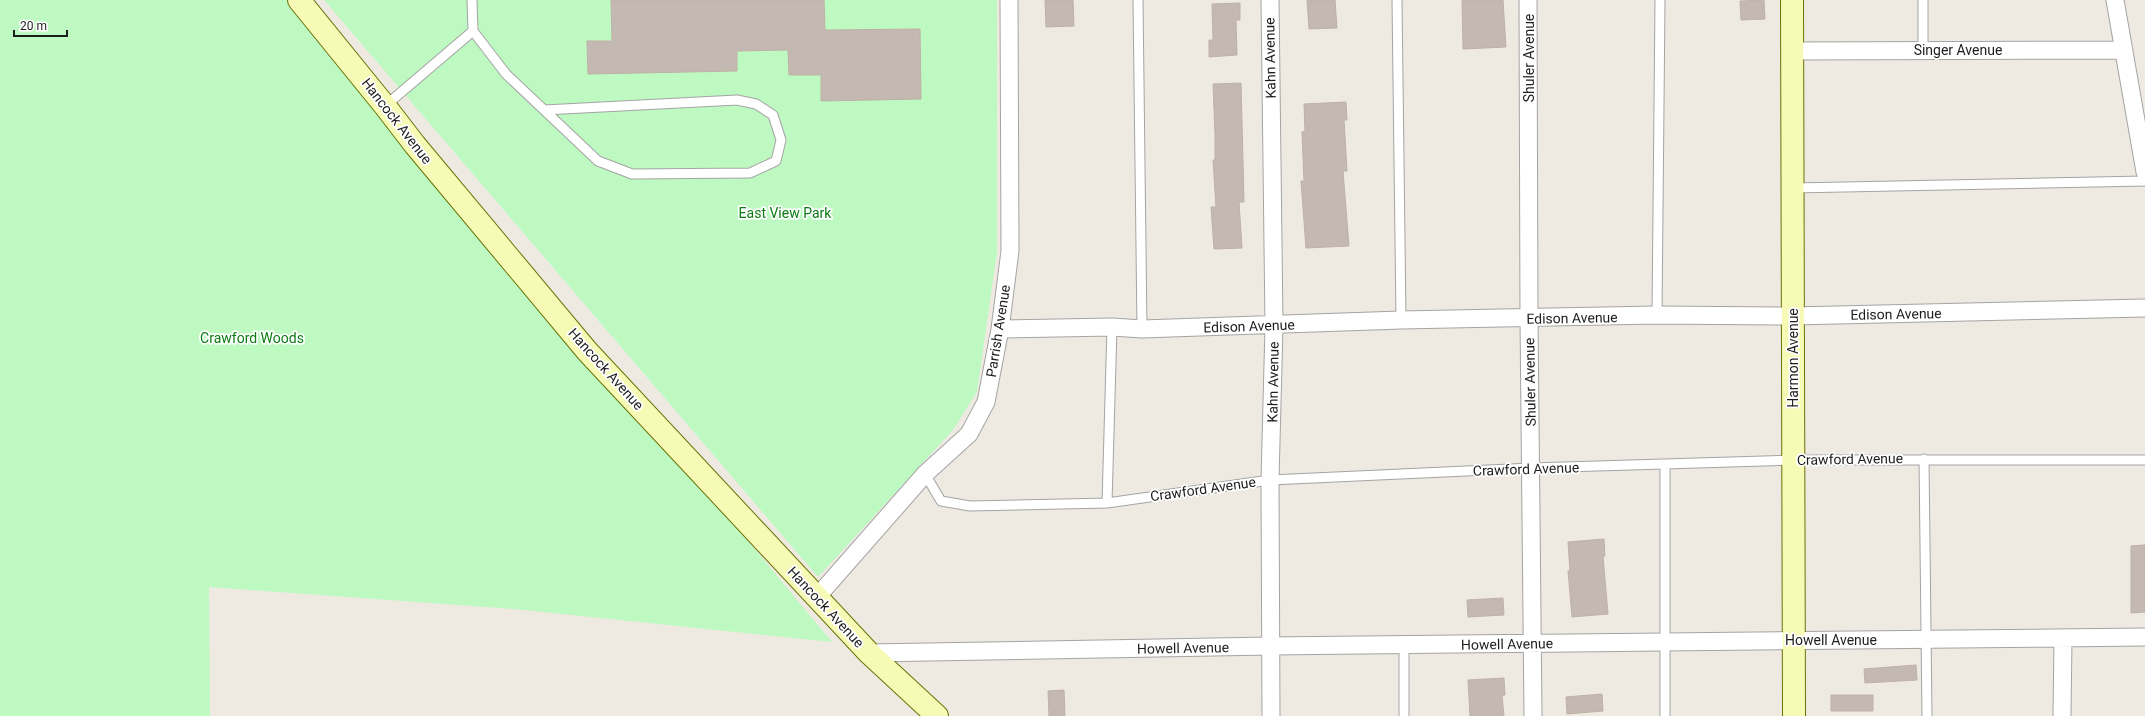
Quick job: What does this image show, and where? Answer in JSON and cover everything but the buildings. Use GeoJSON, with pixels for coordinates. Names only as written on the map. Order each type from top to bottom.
{"type":"FeatureCollection","features":[{"type":"Feature","properties":{"kind":"street","name":"Hancock Avenue"},"geometry":{"type":"LineString","coordinates":[[298,0],[415,145],[587,351],[869,653],[937,716]]}},
{"type":"Feature","properties":{"kind":"street","name":"Parrish Avenue"},"geometry":{"type":"LineString","coordinates":[[817,597],[925,474],[969,434],[986,402],[1000,330],[1010,251],[1009,0]]}},
{"type":"Feature","properties":{"kind":"street","name":"Kahn Avenue"},"geometry":{"type":"LineString","coordinates":[[1270,0],[1274,326],[1270,480],[1271,716]]}},
{"type":"Feature","properties":{"kind":"street","name":"Shuler Avenue"},"geometry":{"type":"LineString","coordinates":[[1528,0],[1529,319],[1533,716]]}},
{"type":"Feature","properties":{"kind":"street","name":"Harmon Avenue"},"geometry":{"type":"LineString","coordinates":[[1792,0],[1794,716]]}},
{"type":"Feature","properties":{"kind":"street"},"geometry":{"type":"LineString","coordinates":[[2115,0],[2145,172]]}},
{"type":"Feature","properties":{"kind":"street","name":"Singer Avenue"},"geometry":{"type":"LineString","coordinates":[[1792,51],[2124,50]]}},
{"type":"Feature","properties":{"kind":"street","name":"Edison Avenue"},"geometry":{"type":"LineString","coordinates":[[1000,330],[1112,327],[1142,329],[1274,326],[1401,320],[1529,319],[1657,315],[1793,316],[2145,308]]}},
{"type":"Feature","properties":{"kind":"street","name":"Howell Avenue"},"geometry":{"type":"LineString","coordinates":[[869,653],[1270,646],[1794,640],[2145,638]]}},
{"type":"Feature","properties":{"kind":"street"},"geometry":{"type":"LineString","coordinates":[[2062,716],[2063,639]]}},
{"type":"Feature","properties":{"kind":"lane"},"geometry":{"type":"LineString","coordinates":[[472,0],[473,32],[506,74],[544,110],[598,161],[632,174],[750,173],[776,161],[781,140],[773,115],[756,104],[737,100],[544,110]]}},
{"type":"Feature","properties":{"kind":"lane"},"geometry":{"type":"LineString","coordinates":[[1138,0],[1142,329]]}},
{"type":"Feature","properties":{"kind":"lane"},"geometry":{"type":"LineString","coordinates":[[1397,0],[1401,320]]}},
{"type":"Feature","properties":{"kind":"lane"},"geometry":{"type":"LineString","coordinates":[[1657,315],[1660,0]]}},
{"type":"Feature","properties":{"kind":"lane"},"geometry":{"type":"LineString","coordinates":[[1923,0],[1923,50]]}},
{"type":"Feature","properties":{"kind":"lane"},"geometry":{"type":"LineString","coordinates":[[385,106],[473,32]]}},
{"type":"Feature","properties":{"kind":"lane"},"geometry":{"type":"LineString","coordinates":[[1793,188],[2145,181]]}},
{"type":"Feature","properties":{"kind":"lane"},"geometry":{"type":"LineString","coordinates":[[1107,502],[1112,327]]}},
{"type":"Feature","properties":{"kind":"lane"},"geometry":{"type":"LineString","coordinates":[[1924,459],[1927,716]]}},
{"type":"Feature","properties":{"kind":"lane","name":"Crawford Avenue"},"geometry":{"type":"LineString","coordinates":[[925,474],[942,501],[970,506],[1107,502],[1270,480],[1531,468],[1793,460],[2145,460]]}},
{"type":"Feature","properties":{"kind":"lane"},"geometry":{"type":"LineString","coordinates":[[1665,464],[1665,716]]}},
{"type":"Feature","properties":{"kind":"lane"},"geometry":{"type":"LineString","coordinates":[[1404,645],[1404,716]]}},
{"type":"Feature","properties":{"kind":"green space","name":"Crawford Woods"},"geometry":{"type":"Polygon","coordinates":[[[0,0],[299,0],[832,642],[514,609],[209,587],[210,716],[0,716],[0,0]]]}},
{"type":"Feature","properties":{"kind":"green space","name":"East View Park"},"geometry":{"type":"Polygon","coordinates":[[[324,0],[997,0],[997,252],[977,392],[953,430],[818,577],[324,0]]]}}]}
